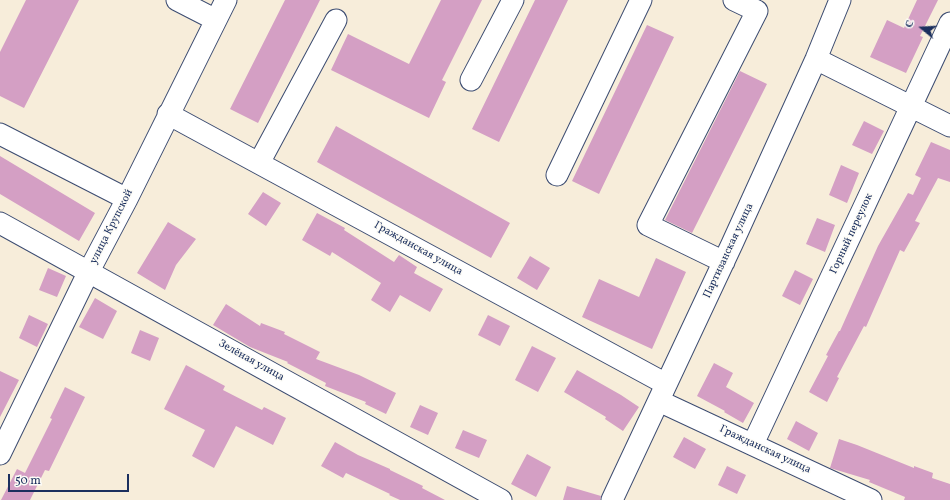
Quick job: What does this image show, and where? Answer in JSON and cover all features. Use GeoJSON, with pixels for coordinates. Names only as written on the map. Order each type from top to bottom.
{"type":"FeatureCollection","features":[{"type":"Feature","properties":{"kind":"street"},"geometry":{"type":"LineString","coordinates":[[177,0],[216,20]]}},
{"type":"Feature","properties":{"kind":"street","name":"улица Крупской"},"geometry":{"type":"LineString","coordinates":[[0,454],[89,271],[127,199],[226,0]]}},
{"type":"Feature","properties":{"kind":"street"},"geometry":{"type":"LineString","coordinates":[[472,80],[514,0]]}},
{"type":"Feature","properties":{"kind":"street"},"geometry":{"type":"LineString","coordinates":[[557,175],[640,0]]}},
{"type":"Feature","properties":{"kind":"street"},"geometry":{"type":"LineString","coordinates":[[724,262],[648,225],[757,11],[734,0]]}},
{"type":"Feature","properties":{"kind":"street","name":"Партизанская улица"},"geometry":{"type":"LineString","coordinates":[[612,500],[724,262],[816,59],[840,0]]}},
{"type":"Feature","properties":{"kind":"street"},"geometry":{"type":"LineString","coordinates":[[259,163],[336,20]]}},
{"type":"Feature","properties":{"kind":"street","name":"Горный переулок"},"geometry":{"type":"LineString","coordinates":[[753,444],[912,108],[950,24]]}},
{"type":"Feature","properties":{"kind":"street"},"geometry":{"type":"LineString","coordinates":[[816,59],[950,126]]}},
{"type":"Feature","properties":{"kind":"street","name":"Гражданская улица"},"geometry":{"type":"LineString","coordinates":[[168,114],[259,163],[753,444],[871,500]]}},
{"type":"Feature","properties":{"kind":"street"},"geometry":{"type":"LineString","coordinates":[[0,134],[127,199]]}},
{"type":"Feature","properties":{"kind":"street","name":"Зелёная улица"},"geometry":{"type":"LineString","coordinates":[[0,223],[501,500]]}},
{"type":"Feature","properties":{"kind":"building"},"geometry":{"type":"Polygon","coordinates":[[[26,0],[79,0],[24,108],[0,96],[0,52],[26,0]]]}},
{"type":"Feature","properties":{"kind":"building"},"geometry":{"type":"Polygon","coordinates":[[[285,0],[320,0],[258,123],[230,109],[285,0]]]}},
{"type":"Feature","properties":{"kind":"building"},"geometry":{"type":"Polygon","coordinates":[[[441,0],[482,0],[442,80],[446,82],[429,118],[331,70],[348,34],[409,64],[441,0]]]}},
{"type":"Feature","properties":{"kind":"building"},"geometry":{"type":"Polygon","coordinates":[[[535,0],[568,0],[499,142],[472,129],[535,0]]]}},
{"type":"Feature","properties":{"kind":"building"},"geometry":{"type":"Polygon","coordinates":[[[917,0],[938,0],[920,36],[923,37],[906,73],[870,57],[887,20],[904,28],[917,0]]]}},
{"type":"Feature","properties":{"kind":"building"},"geometry":{"type":"Polygon","coordinates":[[[647,25],[674,37],[599,194],[572,181],[647,25]]]}},
{"type":"Feature","properties":{"kind":"building"},"geometry":{"type":"Polygon","coordinates":[[[740,71],[767,84],[692,233],[665,220],[740,71]]]}},
{"type":"Feature","properties":{"kind":"building"},"geometry":{"type":"Polygon","coordinates":[[[864,121],[884,131],[872,154],[852,145],[864,121]]]}},
{"type":"Feature","properties":{"kind":"building"},"geometry":{"type":"Polygon","coordinates":[[[336,126],[510,223],[491,258],[317,162],[336,126]]]}},
{"type":"Feature","properties":{"kind":"building"},"geometry":{"type":"Polygon","coordinates":[[[931,142],[950,150],[950,182],[938,178],[915,221],[920,223],[904,252],[900,250],[866,327],[864,326],[837,377],[839,378],[827,402],[809,392],[828,356],[826,355],[840,331],[878,246],[908,193],[913,195],[921,178],[915,175],[931,142]]]}},
{"type":"Feature","properties":{"kind":"building"},"geometry":{"type":"Polygon","coordinates":[[[0,156],[95,213],[79,241],[0,194],[0,156]]]}},
{"type":"Feature","properties":{"kind":"building"},"geometry":{"type":"Polygon","coordinates":[[[841,165],[859,173],[847,203],[829,195],[841,165]]]}},
{"type":"Feature","properties":{"kind":"building"},"geometry":{"type":"Polygon","coordinates":[[[263,192],[281,203],[266,226],[248,214],[263,192]]]}},
{"type":"Feature","properties":{"kind":"building"},"geometry":{"type":"Polygon","coordinates":[[[317,213],[345,228],[344,230],[394,262],[399,255],[417,267],[414,273],[443,289],[430,312],[400,295],[390,312],[371,300],[381,283],[332,252],[330,256],[302,240],[317,213]]]}},
{"type":"Feature","properties":{"kind":"building"},"geometry":{"type":"Polygon","coordinates":[[[817,218],[835,225],[825,252],[806,244],[817,218]]]}},
{"type":"Feature","properties":{"kind":"building"},"geometry":{"type":"Polygon","coordinates":[[[168,222],[196,239],[176,265],[165,290],[137,273],[168,222]]]}},
{"type":"Feature","properties":{"kind":"building"},"geometry":{"type":"Polygon","coordinates":[[[530,256],[550,268],[537,290],[517,278],[530,256]]]}},
{"type":"Feature","properties":{"kind":"building"},"geometry":{"type":"Polygon","coordinates":[[[656,258],[686,272],[652,349],[582,317],[599,279],[639,297],[656,258]]]}},
{"type":"Feature","properties":{"kind":"building"},"geometry":{"type":"Polygon","coordinates":[[[48,268],[66,276],[57,297],[39,290],[48,268]]]}},
{"type":"Feature","properties":{"kind":"building"},"geometry":{"type":"Polygon","coordinates":[[[795,270],[813,279],[800,305],[782,296],[795,270]]]}},
{"type":"Feature","properties":{"kind":"building"},"geometry":{"type":"Polygon","coordinates":[[[95,298],[117,311],[103,339],[79,327],[95,298]]]}},
{"type":"Feature","properties":{"kind":"building"},"geometry":{"type":"Polygon","coordinates":[[[226,304],[260,326],[261,323],[285,332],[284,334],[320,352],[316,359],[359,375],[396,393],[386,414],[365,404],[366,402],[325,386],[326,383],[287,363],[288,362],[250,347],[213,325],[226,304]]]}},
{"type":"Feature","properties":{"kind":"building"},"geometry":{"type":"Polygon","coordinates":[[[29,315],[48,324],[37,347],[19,338],[29,315]]]}},
{"type":"Feature","properties":{"kind":"building"},"geometry":{"type":"Polygon","coordinates":[[[488,315],[510,326],[500,346],[478,335],[488,315]]]}},
{"type":"Feature","properties":{"kind":"building"},"geometry":{"type":"Polygon","coordinates":[[[140,330],[159,338],[150,361],[131,353],[140,330]]]}},
{"type":"Feature","properties":{"kind":"building"},"geometry":{"type":"Polygon","coordinates":[[[532,346],[556,358],[538,392],[515,380],[532,346]]]}},
{"type":"Feature","properties":{"kind":"building"},"geometry":{"type":"Polygon","coordinates":[[[714,363],[733,373],[726,387],[754,403],[743,423],[724,412],[725,411],[697,396],[714,363]]]}},
{"type":"Feature","properties":{"kind":"building"},"geometry":{"type":"Polygon","coordinates":[[[186,365],[225,386],[223,390],[262,410],[264,407],[286,418],[273,445],[236,426],[214,468],[192,456],[205,430],[164,409],[186,365]]]}},
{"type":"Feature","properties":{"kind":"building"},"geometry":{"type":"Polygon","coordinates":[[[577,370],[639,407],[623,431],[605,419],[606,417],[564,392],[577,370]]]}},
{"type":"Feature","properties":{"kind":"building"},"geometry":{"type":"Polygon","coordinates":[[[0,371],[19,380],[0,417],[0,371]]]}},
{"type":"Feature","properties":{"kind":"building"},"geometry":{"type":"Polygon","coordinates":[[[65,387],[85,397],[49,471],[45,470],[30,500],[1,500],[17,469],[25,473],[52,419],[50,418],[65,387]]]}},
{"type":"Feature","properties":{"kind":"building"},"geometry":{"type":"Polygon","coordinates":[[[420,405],[438,413],[428,435],[410,427],[420,405]]]}},
{"type":"Feature","properties":{"kind":"building"},"geometry":{"type":"Polygon","coordinates":[[[796,421],[818,433],[809,451],[787,439],[796,421]]]}},
{"type":"Feature","properties":{"kind":"building"},"geometry":{"type":"Polygon","coordinates":[[[463,430],[487,440],[479,458],[455,448],[463,430]]]}},
{"type":"Feature","properties":{"kind":"building"},"geometry":{"type":"Polygon","coordinates":[[[684,437],[706,449],[695,469],[673,457],[684,437]]]}},
{"type":"Feature","properties":{"kind":"building"},"geometry":{"type":"Polygon","coordinates":[[[839,439],[914,468],[914,466],[933,473],[932,478],[950,484],[950,500],[904,500],[905,497],[869,482],[870,480],[830,468],[839,439]]]}},
{"type":"Feature","properties":{"kind":"building"},"geometry":{"type":"Polygon","coordinates":[[[335,442],[358,455],[423,486],[422,488],[445,500],[400,500],[346,473],[343,478],[321,466],[335,442]]]}},
{"type":"Feature","properties":{"kind":"building"},"geometry":{"type":"Polygon","coordinates":[[[527,454],[551,467],[536,497],[511,484],[527,454]]]}},
{"type":"Feature","properties":{"kind":"building"},"geometry":{"type":"Polygon","coordinates":[[[727,466],[746,475],[737,494],[718,485],[727,466]]]}},
{"type":"Feature","properties":{"kind":"building"},"geometry":{"type":"Polygon","coordinates":[[[567,486],[601,496],[600,500],[563,500],[567,486]]]}}]}
